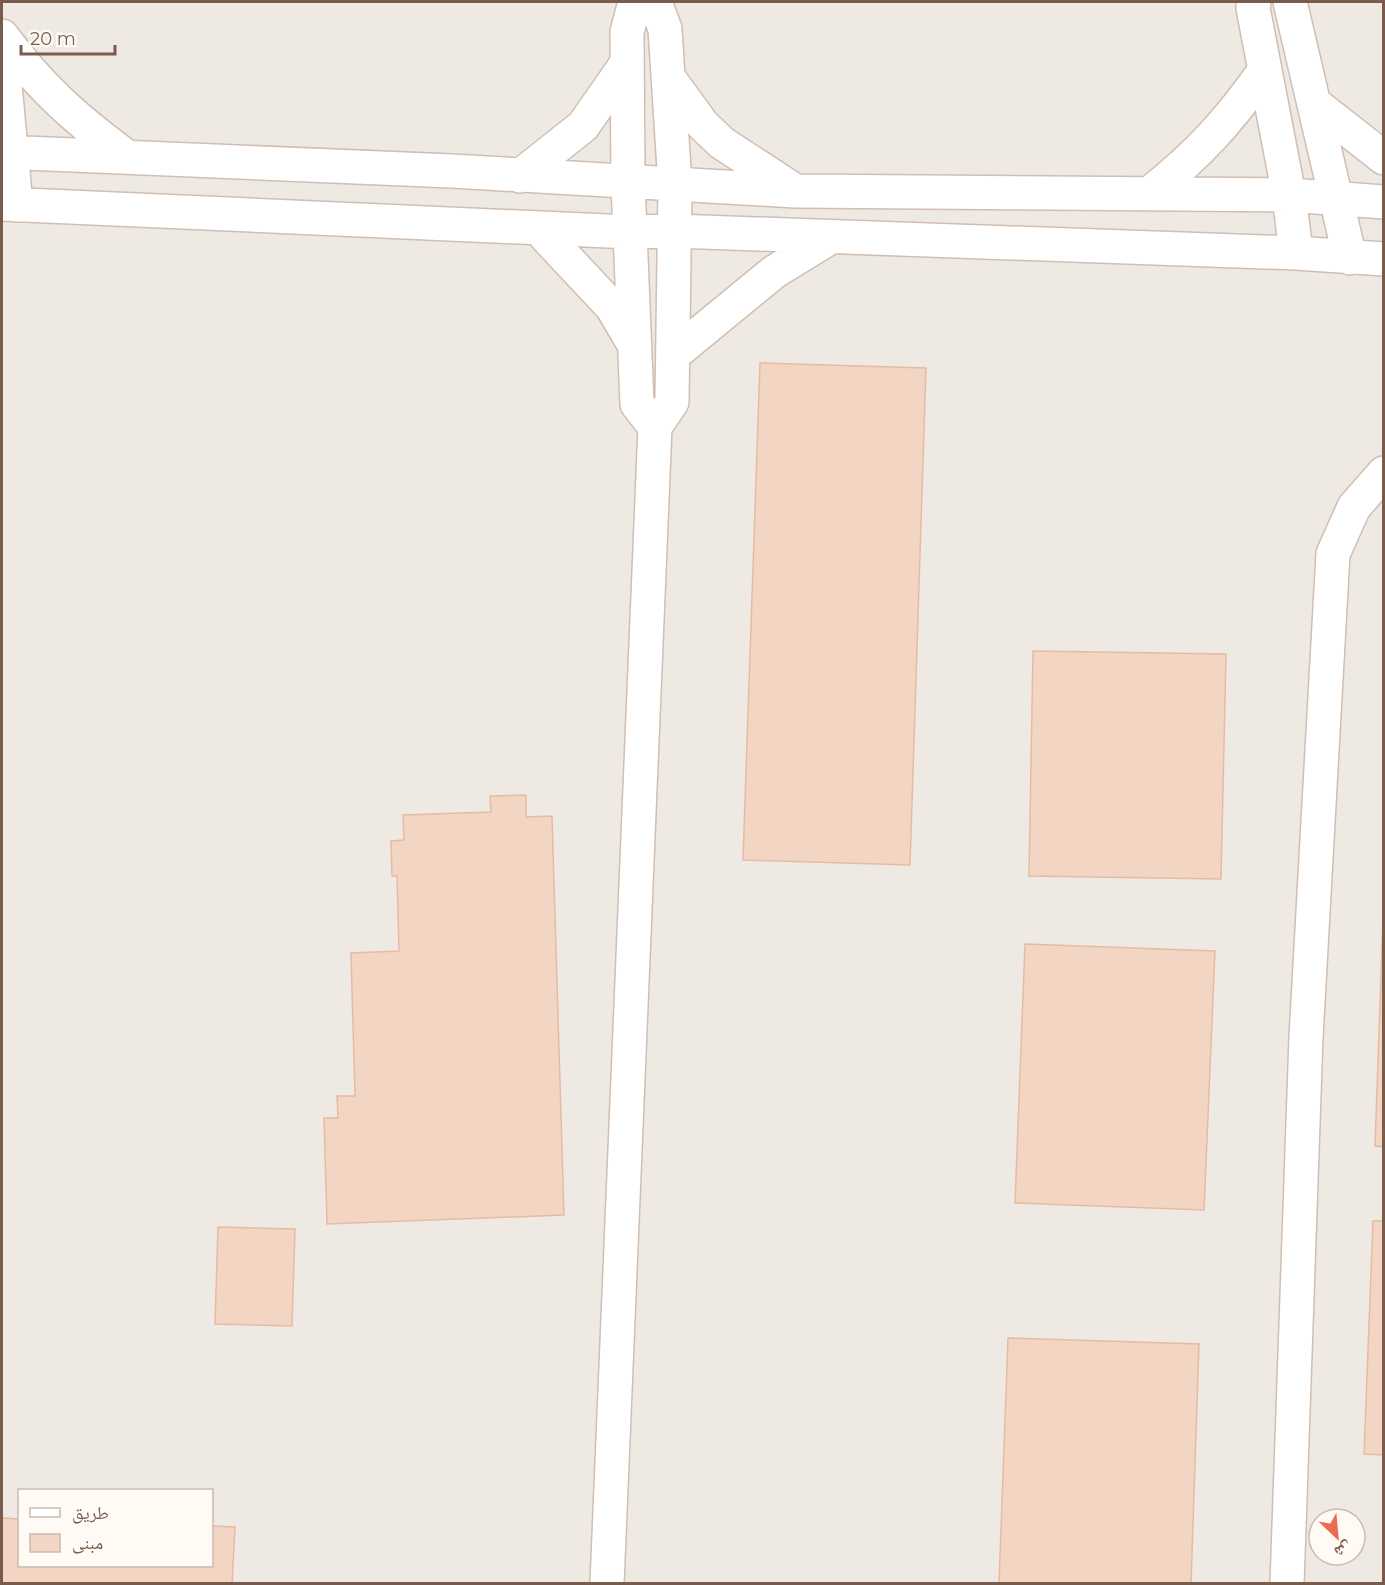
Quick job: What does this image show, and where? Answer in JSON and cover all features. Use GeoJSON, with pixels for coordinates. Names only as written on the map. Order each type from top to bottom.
{"type":"FeatureCollection","features":[{"type":"Feature","properties":{"kind":"street"},"geometry":{"type":"LineString","coordinates":[[635,2],[627,32],[627,63],[628,183],[637,404],[655,427]]}},
{"type":"Feature","properties":{"kind":"street"},"geometry":{"type":"LineString","coordinates":[[607,1584],[655,427],[672,402],[675,185],[665,29],[655,2]]}},
{"type":"Feature","properties":{"kind":"street"},"geometry":{"type":"LineString","coordinates":[[1254,2],[1289,195],[1296,253]]}},
{"type":"Feature","properties":{"kind":"street"},"geometry":{"type":"LineString","coordinates":[[1290,2],[1350,258]]}},
{"type":"Feature","properties":{"kind":"street"},"geometry":{"type":"LineString","coordinates":[[2,36],[52,97],[83,125],[126,156]]}},
{"type":"Feature","properties":{"kind":"street"},"geometry":{"type":"LineString","coordinates":[[2,52],[9,204],[630,232],[675,231],[1296,253],[1383,259]]}},
{"type":"Feature","properties":{"kind":"street"},"geometry":{"type":"LineString","coordinates":[[520,176],[583,126],[627,63]]}},
{"type":"Feature","properties":{"kind":"street"},"geometry":{"type":"LineString","coordinates":[[1150,193],[1190,161],[1216,135],[1265,70]]}},
{"type":"Feature","properties":{"kind":"street"},"geometry":{"type":"LineString","coordinates":[[668,77],[703,125],[722,143],[795,191]]}},
{"type":"Feature","properties":{"kind":"street"},"geometry":{"type":"LineString","coordinates":[[1315,104],[1383,159]]}},
{"type":"Feature","properties":{"kind":"street"},"geometry":{"type":"LineString","coordinates":[[7,152],[126,156],[795,191],[1289,195],[1383,202]]}},
{"type":"Feature","properties":{"kind":"street"},"geometry":{"type":"LineString","coordinates":[[538,228],[582,272],[612,307],[635,346]]}},
{"type":"Feature","properties":{"kind":"street"},"geometry":{"type":"LineString","coordinates":[[673,355],[774,272],[831,237]]}},
{"type":"Feature","properties":{"kind":"street"},"geometry":{"type":"LineString","coordinates":[[1287,1584],[1305,1037],[1333,554],[1354,507],[1383,473]]}},
{"type":"Feature","properties":{"kind":"shaded area"},"geometry":{"type":"Polygon","coordinates":[[[2,2],[1383,2],[1383,1583],[2,1584],[2,2]]]}},
{"type":"Feature","properties":{"kind":"building"},"geometry":{"type":"Polygon","coordinates":[[[760,363],[926,368],[910,865],[743,860],[760,363]]]}},
{"type":"Feature","properties":{"kind":"building"},"geometry":{"type":"Polygon","coordinates":[[[1033,651],[1226,654],[1221,879],[1029,876],[1033,651]]]}},
{"type":"Feature","properties":{"kind":"building"},"geometry":{"type":"Polygon","coordinates":[[[526,795],[526,817],[552,816],[564,1215],[327,1224],[324,1118],[338,1118],[337,1096],[355,1096],[351,953],[399,951],[397,876],[392,876],[391,841],[404,840],[403,815],[491,812],[490,796],[526,795]]]}},
{"type":"Feature","properties":{"kind":"building"},"geometry":{"type":"Polygon","coordinates":[[[1384,889],[1384,1147],[1375,1146],[1384,889]]]}},
{"type":"Feature","properties":{"kind":"building"},"geometry":{"type":"Polygon","coordinates":[[[1025,944],[1215,951],[1204,1210],[1015,1203],[1025,944]]]}},
{"type":"Feature","properties":{"kind":"building"},"geometry":{"type":"Polygon","coordinates":[[[1373,1221],[1384,1221],[1384,1455],[1364,1454],[1373,1221]]]}},
{"type":"Feature","properties":{"kind":"building"},"geometry":{"type":"Polygon","coordinates":[[[218,1227],[295,1229],[292,1326],[215,1324],[218,1227]]]}},
{"type":"Feature","properties":{"kind":"building"},"geometry":{"type":"Polygon","coordinates":[[[1008,1338],[1199,1344],[1191,1584],[999,1584],[1008,1338]]]}},
{"type":"Feature","properties":{"kind":"building"},"geometry":{"type":"Polygon","coordinates":[[[2,1518],[18,1519],[18,1567],[213,1567],[213,1526],[235,1527],[232,1584],[2,1584],[2,1518]]]}}]}
